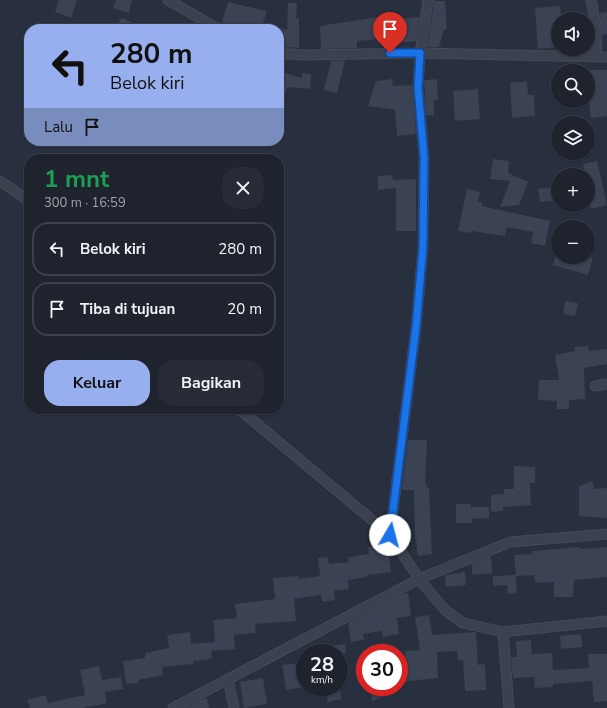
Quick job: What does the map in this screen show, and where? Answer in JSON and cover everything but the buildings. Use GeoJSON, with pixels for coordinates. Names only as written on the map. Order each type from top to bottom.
{"type":"FeatureCollection","features":[{"type":"Feature","properties":{"kind":"street"},"geometry":{"type":"LineString","coordinates":[[168,0],[209,24]]}},
{"type":"Feature","properties":{"kind":"street"},"geometry":{"type":"LineString","coordinates":[[390,535],[416,327],[423,247],[424,157],[418,88],[420,53],[428,0]]}},
{"type":"Feature","properties":{"kind":"street"},"geometry":{"type":"LineString","coordinates":[[591,0],[596,26],[597,57]]}},
{"type":"Feature","properties":{"kind":"street"},"geometry":{"type":"LineString","coordinates":[[284,53],[303,55],[420,53],[607,57]]}},
{"type":"Feature","properties":{"kind":"street"},"geometry":{"type":"LineString","coordinates":[[0,181],[24,198]]}},
{"type":"Feature","properties":{"kind":"street"},"geometry":{"type":"LineString","coordinates":[[595,386],[607,384]]}},
{"type":"Feature","properties":{"kind":"street"},"geometry":{"type":"LineString","coordinates":[[245,414],[390,535],[419,580],[445,610],[463,623],[503,632],[607,621]]}},
{"type":"Feature","properties":{"kind":"street"},"geometry":{"type":"LineString","coordinates":[[173,708],[419,580],[510,542],[607,534]]}},
{"type":"Feature","properties":{"kind":"street"},"geometry":{"type":"LineString","coordinates":[[503,632],[509,708]]}},
{"type":"Feature","properties":{"kind":"street"},"geometry":{"type":"LineString","coordinates":[[228,680],[234,708]]}},
{"type":"Feature","properties":{"kind":"route"},"geometry":{"type":"LineString","coordinates":[[390,53],[420,53],[418,88],[424,157],[423,247],[416,327],[390,535]]}}]}
